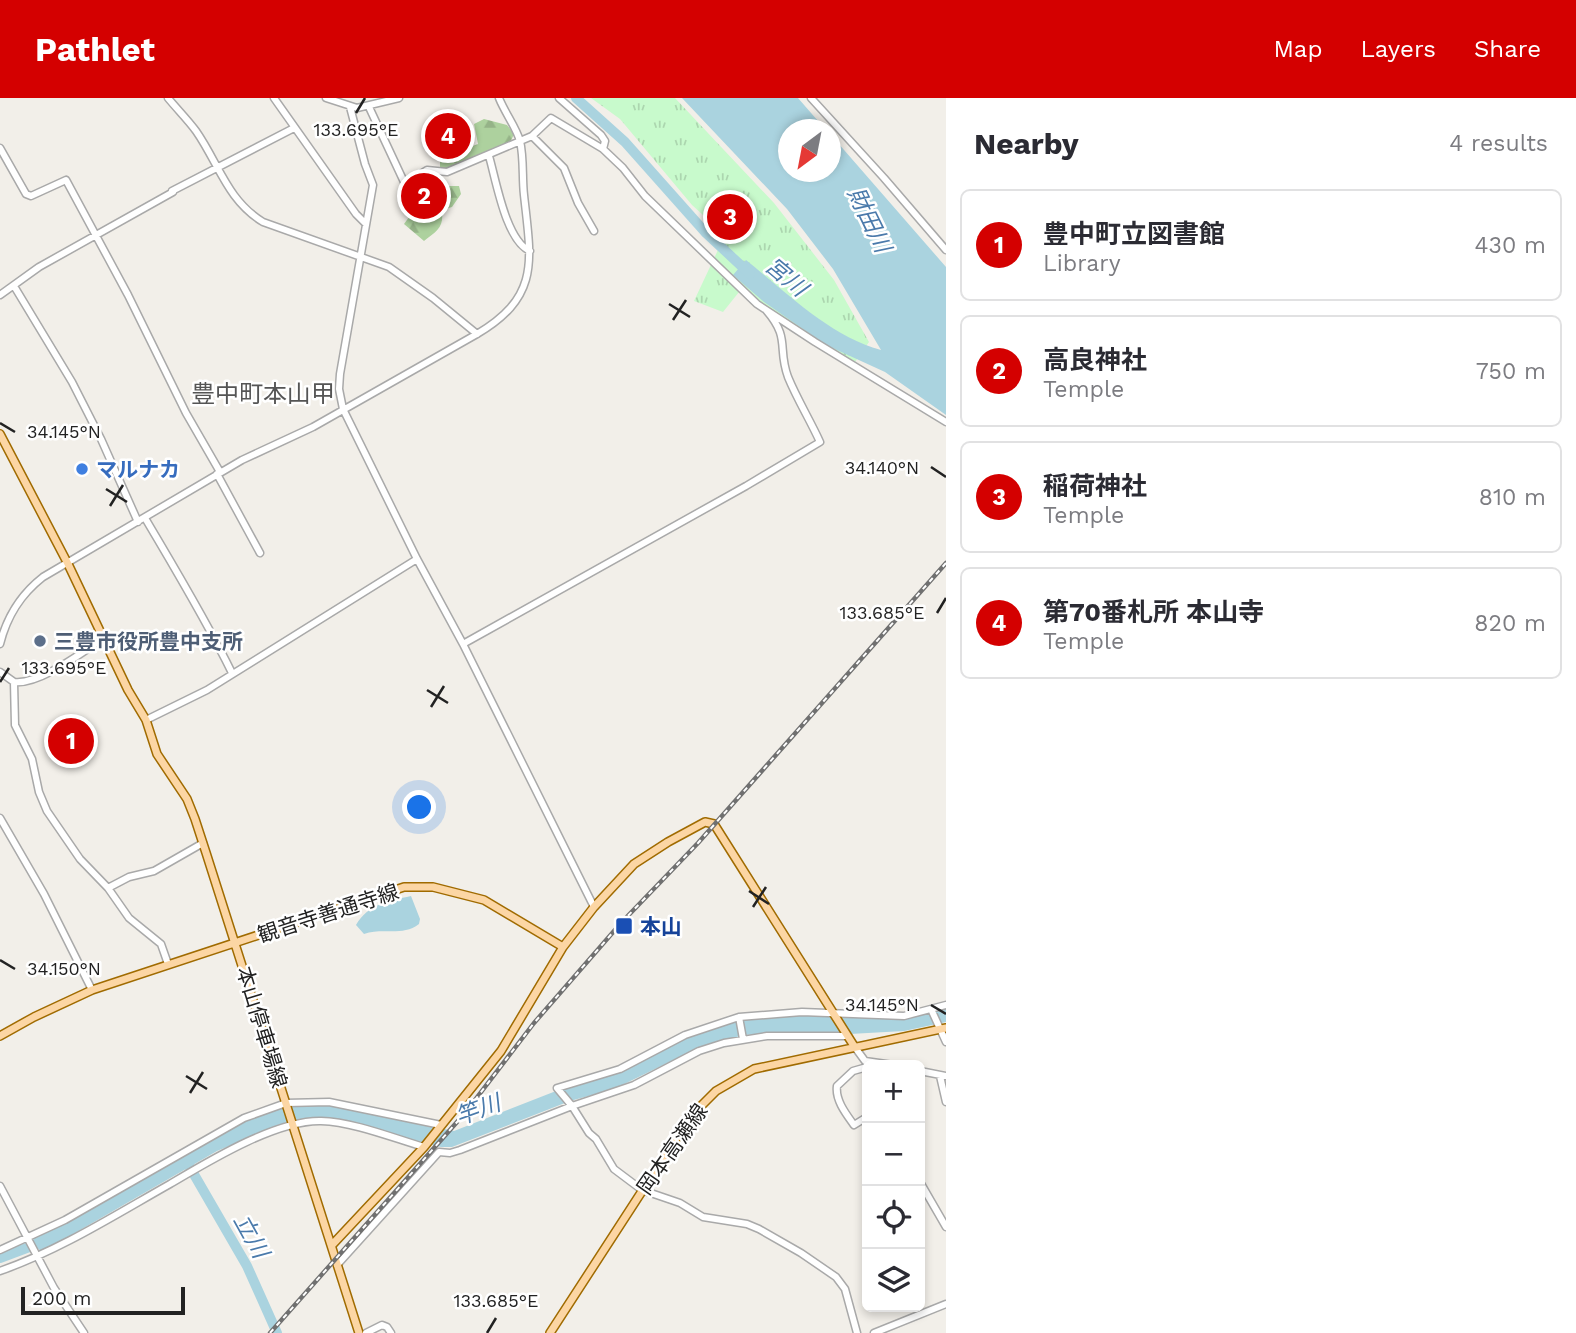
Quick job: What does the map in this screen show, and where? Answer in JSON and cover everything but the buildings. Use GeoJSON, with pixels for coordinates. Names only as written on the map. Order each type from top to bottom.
{"type":"FeatureCollection","features":[{"type":"Feature","properties":{"kind":"main road","name":"本山停車場線"},"geometry":{"type":"LineString","coordinates":[[0,434],[2,444],[68,564],[128,690],[146,720],[157,754],[187,799],[272,1051],[286,1104],[359,1333]]}},
{"type":"Feature","properties":{"kind":"main road"},"geometry":{"type":"LineString","coordinates":[[332,1245],[425,1147],[501,1051],[563,947],[594,907],[634,864],[668,842],[709,822],[714,824],[854,1046],[941,1029]]}},
{"type":"Feature","properties":{"kind":"main road","name":"観音寺善通寺線"},"geometry":{"type":"LineString","coordinates":[[0,1036],[92,990],[236,944],[390,890],[418,886],[454,891],[484,900],[563,947]]}},
{"type":"Feature","properties":{"kind":"main road","name":"岡本高瀬線"},"geometry":{"type":"LineString","coordinates":[[550,1333],[642,1190],[704,1101],[729,1082],[754,1069],[854,1046]]}},
{"type":"Feature","properties":{"kind":"street"},"geometry":{"type":"LineString","coordinates":[[168,98],[196,131],[240,205],[251,215],[263,222],[389,267],[477,334]]}},
{"type":"Feature","properties":{"kind":"street"},"geometry":{"type":"LineString","coordinates":[[274,98],[356,214],[366,224]]}},
{"type":"Feature","properties":{"kind":"street"},"geometry":{"type":"LineString","coordinates":[[326,98],[350,107],[369,107],[399,98]]}},
{"type":"Feature","properties":{"kind":"street"},"geometry":{"type":"LineString","coordinates":[[0,644],[6,624],[21,597],[43,577],[254,453],[313,427],[502,318],[518,299],[527,278],[530,251],[520,139],[499,98]]}},
{"type":"Feature","properties":{"kind":"street"},"geometry":{"type":"LineString","coordinates":[[558,98],[601,135],[605,141],[603,149]]}},
{"type":"Feature","properties":{"kind":"street"},"geometry":{"type":"LineString","coordinates":[[811,98],[946,250]]}},
{"type":"Feature","properties":{"kind":"street"},"geometry":{"type":"LineString","coordinates":[[350,107],[373,185],[340,374],[339,389],[343,409],[594,907]]}},
{"type":"Feature","properties":{"kind":"street"},"geometry":{"type":"LineString","coordinates":[[369,107],[405,184],[427,170],[447,172],[489,156],[520,139],[532,136],[551,118],[603,149],[623,168],[645,196],[778,324],[783,336],[787,373],[821,442],[463,644]]}},
{"type":"Feature","properties":{"kind":"street"},"geometry":{"type":"LineString","coordinates":[[0,294],[39,267],[94,235],[294,128]]}},
{"type":"Feature","properties":{"kind":"street"},"geometry":{"type":"LineString","coordinates":[[532,136],[564,168],[594,231]]}},
{"type":"Feature","properties":{"kind":"street"},"geometry":{"type":"LineString","coordinates":[[0,148],[26,194],[31,196],[66,180],[260,553]]}},
{"type":"Feature","properties":{"kind":"street"},"geometry":{"type":"LineString","coordinates":[[489,156],[507,220],[522,248],[530,251]]}},
{"type":"Feature","properties":{"kind":"street"},"geometry":{"type":"LineString","coordinates":[[14,286],[72,382],[138,522]]}},
{"type":"Feature","properties":{"kind":"street"},"geometry":{"type":"LineString","coordinates":[[766,310],[946,422]]}},
{"type":"Feature","properties":{"kind":"street"},"geometry":{"type":"LineString","coordinates":[[145,518],[204,616],[232,673]]}},
{"type":"Feature","properties":{"kind":"street"},"geometry":{"type":"LineString","coordinates":[[146,720],[207,690],[417,559]]}},
{"type":"Feature","properties":{"kind":"street"},"geometry":{"type":"LineString","coordinates":[[0,672],[14,682],[29,681],[104,638]]}},
{"type":"Feature","properties":{"kind":"street"},"geometry":{"type":"LineString","coordinates":[[14,682],[15,725],[32,759],[39,793],[54,824],[80,859],[108,888],[129,918],[160,944],[168,964]]}},
{"type":"Feature","properties":{"kind":"street"},"geometry":{"type":"LineString","coordinates":[[0,818],[44,894],[92,990]]}},
{"type":"Feature","properties":{"kind":"street"},"geometry":{"type":"LineString","coordinates":[[108,888],[129,877],[154,871],[203,843]]}},
{"type":"Feature","properties":{"kind":"street"},"geometry":{"type":"LineString","coordinates":[[857,1333],[845,1289],[836,1277],[801,1253],[747,1224],[703,1217],[680,1203],[642,1190],[614,1169],[558,1089],[620,1069],[685,1035],[739,1018],[792,1012],[904,1016],[946,1005]]}},
{"type":"Feature","properties":{"kind":"street"},"geometry":{"type":"LineString","coordinates":[[931,1010],[946,1042]]}},
{"type":"Feature","properties":{"kind":"street"},"geometry":{"type":"LineString","coordinates":[[739,1018],[743,1038]]}},
{"type":"Feature","properties":{"kind":"street"},"geometry":{"type":"LineString","coordinates":[[337,1265],[439,1152],[460,1150],[571,1104],[634,1086],[698,1051],[743,1038],[846,1036]]}},
{"type":"Feature","properties":{"kind":"street"},"geometry":{"type":"LineString","coordinates":[[854,1046],[864,1060]]}},
{"type":"Feature","properties":{"kind":"street"},"geometry":{"type":"LineString","coordinates":[[862,1068],[853,1071],[837,1086],[836,1093],[854,1125],[862,1120]]}},
{"type":"Feature","properties":{"kind":"street"},"geometry":{"type":"LineString","coordinates":[[940,1075],[946,1102]]}},
{"type":"Feature","properties":{"kind":"street"},"geometry":{"type":"LineString","coordinates":[[0,1250],[65,1220],[244,1118],[286,1104],[329,1102],[441,1125]]}},
{"type":"Feature","properties":{"kind":"street"},"geometry":{"type":"LineString","coordinates":[[0,1271],[37,1256],[239,1146],[293,1123],[321,1121],[425,1147]]}},
{"type":"Feature","properties":{"kind":"street"},"geometry":{"type":"LineString","coordinates":[[0,1186],[54,1289],[84,1333]]}},
{"type":"Feature","properties":{"kind":"street"},"geometry":{"type":"LineString","coordinates":[[922,1186],[946,1227]]}},
{"type":"Feature","properties":{"kind":"street"},"geometry":{"type":"LineString","coordinates":[[874,1333],[946,1304]]}},
{"type":"Feature","properties":{"kind":"street"},"geometry":{"type":"LineString","coordinates":[[366,1333],[382,1325],[391,1333]]}},
{"type":"Feature","properties":{"kind":"green space"},"geometry":{"type":"Polygon","coordinates":[[[591,98],[675,98],[774,203],[834,280],[869,342],[855,362],[772,311],[743,287],[723,312],[694,301],[725,235],[692,205],[620,119],[591,98]]]}},
{"type":"Feature","properties":{"kind":"green space"},"geometry":{"type":"Polygon","coordinates":[[[484,119],[507,125],[514,134],[510,143],[448,171],[440,168],[440,154],[478,144],[474,124],[484,119]]]}},
{"type":"Feature","properties":{"kind":"green space"},"geometry":{"type":"Polygon","coordinates":[[[442,186],[459,186],[461,194],[452,207],[442,210],[441,225],[424,241],[404,224],[442,186]]]}},
{"type":"Feature","properties":{"kind":"water","name":"財田川"},"geometry":{"type":"Polygon","coordinates":[[[682,98],[798,98],[816,119],[778,119],[778,182],[841,182],[841,146],[946,267],[946,415],[885,372],[826,345],[764,302],[733,275],[746,260],[827,324],[844,335],[881,350],[833,269],[787,209],[682,98]]]}},
{"type":"Feature","properties":{"kind":"water"},"geometry":{"type":"Polygon","coordinates":[[[411,896],[420,919],[419,924],[413,928],[364,934],[356,925],[373,908],[411,896]]]}},
{"type":"Feature","properties":{"kind":"water"},"geometry":{"type":"Polygon","coordinates":[[[946,1008],[946,1022],[904,1031],[744,1035],[700,1047],[614,1089],[570,1101],[452,1147],[441,1147],[326,1118],[289,1121],[217,1151],[40,1251],[33,1239],[245,1120],[285,1106],[329,1105],[454,1131],[556,1091],[622,1070],[677,1042],[742,1019],[792,1015],[903,1018],[946,1008]]]}},
{"type":"Feature","properties":{"kind":"waterway","name":"宮川"},"geometry":{"type":"LineString","coordinates":[[576,98],[625,142],[705,232],[750,274]]}},
{"type":"Feature","properties":{"kind":"waterway","name":"立川"},"geometry":{"type":"LineString","coordinates":[[188,1164],[247,1266],[277,1333]]}},
{"type":"Feature","properties":{"kind":"waterway","name":"竿川"},"geometry":{"type":"LineString","coordinates":[[0,1258],[40,1243]]}},
{"type":"Feature","properties":{"kind":"railway"},"geometry":{"type":"LineString","coordinates":[[270,1333],[465,1113],[534,1023],[621,923],[698,843],[946,563]]}},
{"type":"Feature","properties":{"kind":"place","name":"第70番札所 本山寺"},"geometry":{"type":"Point","coordinates":[448,136]}},
{"type":"Feature","properties":{"kind":"place","name":"高良神社"},"geometry":{"type":"Point","coordinates":[424,196]}},
{"type":"Feature","properties":{"kind":"place","name":"稲荷神社"},"geometry":{"type":"Point","coordinates":[730,217]}},
{"type":"Feature","properties":{"kind":"place","name":"マルナカ"},"geometry":{"type":"Point","coordinates":[82,469]}},
{"type":"Feature","properties":{"kind":"place","name":"三豊市役所豊中支所"},"geometry":{"type":"Point","coordinates":[40,641]}},
{"type":"Feature","properties":{"kind":"place","name":"豊中町立図書館"},"geometry":{"type":"Point","coordinates":[71,741]}},
{"type":"Feature","properties":{"kind":"place","name":"本山"},"geometry":{"type":"Point","coordinates":[624,926]}},
{"type":"Feature","properties":{"kind":"district","name":"豊中町本山甲"},"geometry":{"type":"Point","coordinates":[263,394]}}]}
